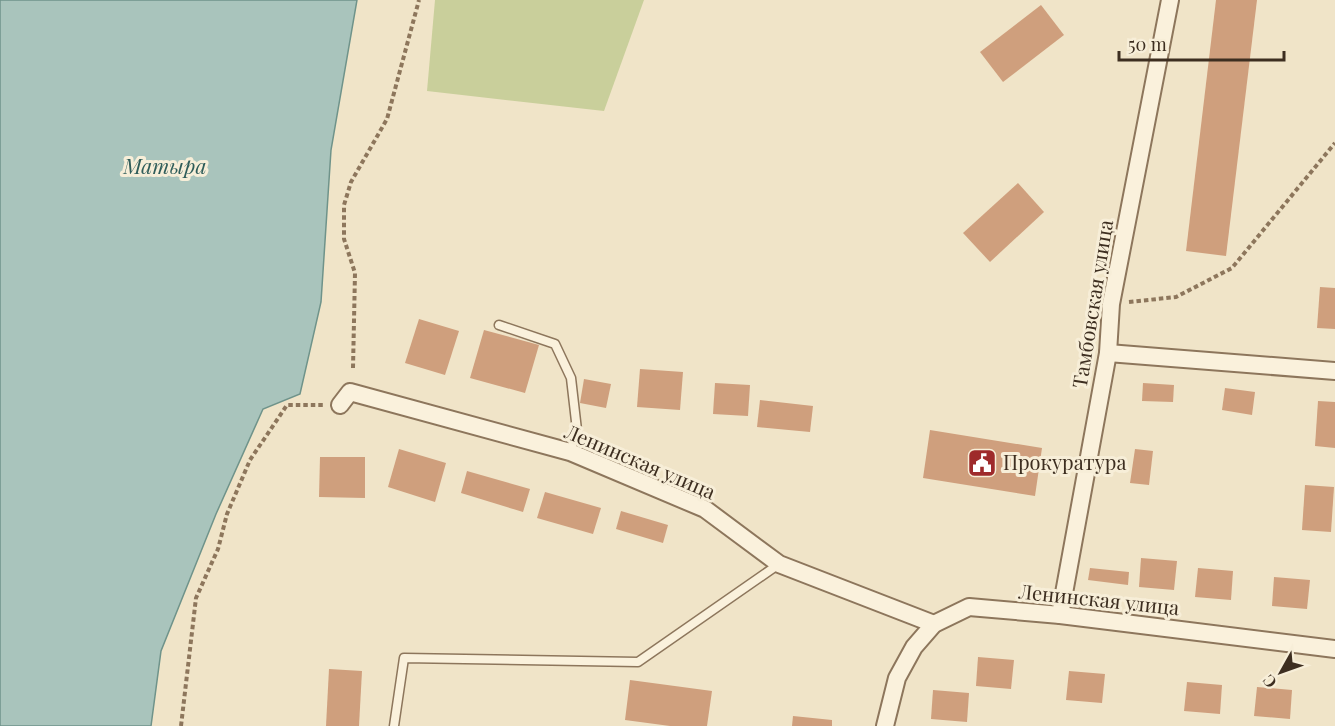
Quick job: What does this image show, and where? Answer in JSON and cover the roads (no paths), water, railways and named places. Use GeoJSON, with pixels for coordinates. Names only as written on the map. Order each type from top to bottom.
{"type":"FeatureCollection","features":[{"type":"Feature","properties":{"kind":"street","name":"Тамбовская улица"},"geometry":{"type":"LineString","coordinates":[[1060,615],[1108,353],[1111,304],[1170,0]]}},
{"type":"Feature","properties":{"kind":"street"},"geometry":{"type":"LineString","coordinates":[[1108,353],[1335,371]]}},
{"type":"Feature","properties":{"kind":"street","name":"Ленинская улица"},"geometry":{"type":"LineString","coordinates":[[340,405],[350,392],[570,452],[705,509],[779,564],[934,624],[969,606],[1335,649]]}},
{"type":"Feature","properties":{"kind":"street"},"geometry":{"type":"LineString","coordinates":[[885,726],[897,678],[914,647],[934,624]]}},
{"type":"Feature","properties":{"kind":"lane"},"geometry":{"type":"LineString","coordinates":[[500,325],[555,344],[571,378],[578,430],[570,452]]}},
{"type":"Feature","properties":{"kind":"lane"},"geometry":{"type":"LineString","coordinates":[[394,726],[404,658],[638,662],[779,564]]}},
{"type":"Feature","properties":{"kind":"water","name":"Матыра"},"geometry":{"type":"Polygon","coordinates":[[[0,0],[357,0],[331,150],[321,302],[300,394],[263,409],[216,514],[161,651],[151,726],[0,726],[0,0]]]}},
{"type":"Feature","properties":{"kind":"place","name":"Прокуратура"},"geometry":{"type":"Point","coordinates":[982,463]}}]}
